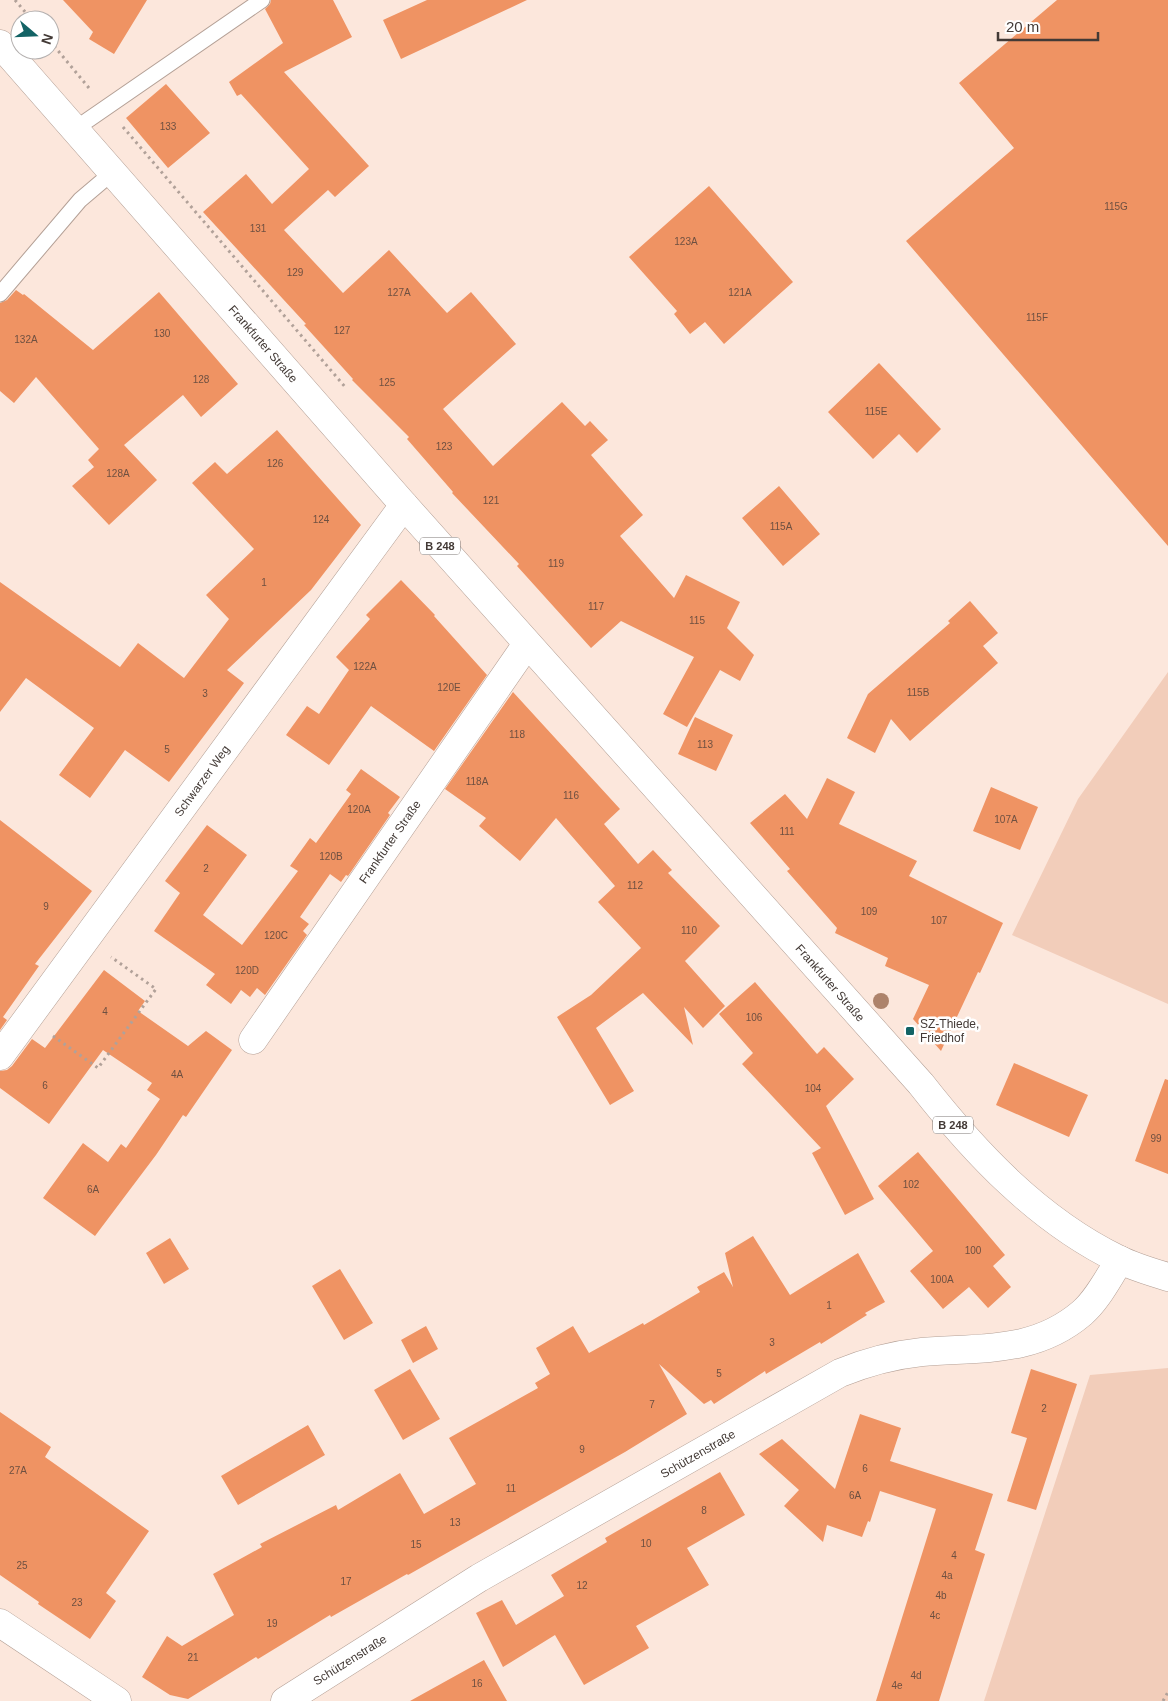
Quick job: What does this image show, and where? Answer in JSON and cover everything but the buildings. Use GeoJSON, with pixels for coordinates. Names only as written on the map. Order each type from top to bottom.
{"type":"FeatureCollection","features":[{"type":"Feature","properties":{"kind":"street","name":"Frankfurter Straße"},"geometry":{"type":"LineString","coordinates":[[0,44],[527,644],[921,1084],[954,1127],[992,1166],[1049,1217],[1120,1260],[1168,1277]]}},
{"type":"Feature","properties":{"kind":"street","name":"Schwarzer Weg"},"geometry":{"type":"LineString","coordinates":[[0,1056],[404,505]]}},
{"type":"Feature","properties":{"kind":"street","name":"Frankfurter Straße"},"geometry":{"type":"LineString","coordinates":[[253,1040],[527,644]]}},
{"type":"Feature","properties":{"kind":"street","name":"Schützenstraße"},"geometry":{"type":"LineString","coordinates":[[285,1701],[479,1578],[840,1373],[866,1362],[888,1357],[921,1352],[990,1348],[1023,1343],[1048,1336],[1083,1312],[1098,1296],[1120,1260]]}},
{"type":"Feature","properties":{"kind":"street"},"geometry":{"type":"LineString","coordinates":[[0,1623],[117,1701]]}},
{"type":"Feature","properties":{"kind":"lane"},"geometry":{"type":"LineString","coordinates":[[75,129],[105,106],[262,0]]}},
{"type":"Feature","properties":{"kind":"lane"},"geometry":{"type":"LineString","coordinates":[[0,294],[80,200],[113,172]]}},
{"type":"Feature","properties":{"kind":"path"},"geometry":{"type":"LineString","coordinates":[[15,0],[24,10]]}},
{"type":"Feature","properties":{"kind":"path"},"geometry":{"type":"LineString","coordinates":[[60,53],[347,389]]}},
{"type":"Feature","properties":{"kind":"path"},"geometry":{"type":"LineString","coordinates":[[28,1018],[98,1068],[156,989],[107,954]]}},
{"type":"Feature","properties":{"kind":"path"},"geometry":{"type":"LineString","coordinates":[[1164,1701],[1168,1692]]}},
{"type":"Feature","properties":{"kind":"shaded area"},"geometry":{"type":"Polygon","coordinates":[[[1168,672],[1168,1004],[1012,935],[1078,799],[1168,672]]]}},
{"type":"Feature","properties":{"kind":"shaded area"},"geometry":{"type":"Polygon","coordinates":[[[1168,1368],[1168,1701],[984,1701],[1090,1375],[1168,1368]]]}},
{"type":"Feature","properties":{"kind":"place","name":"SZ-Thiede, Friedhof"},"geometry":{"type":"Point","coordinates":[910,1031]}}]}
